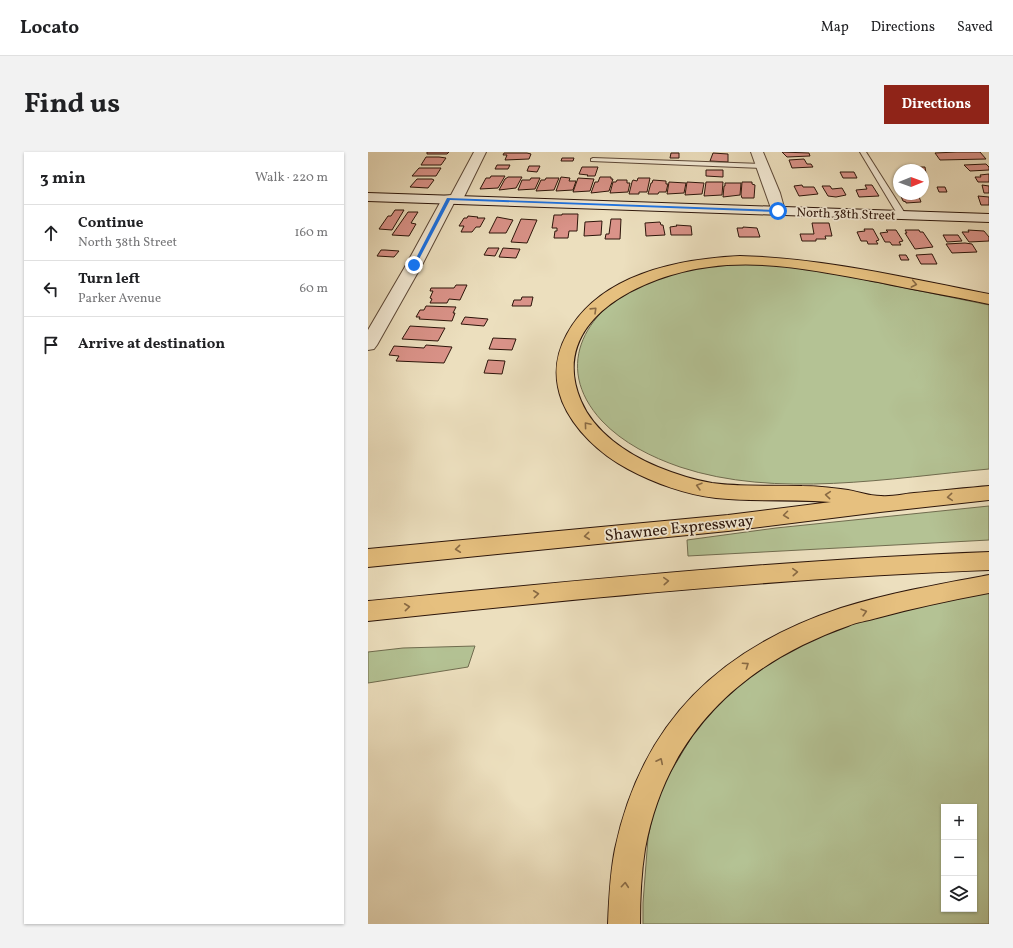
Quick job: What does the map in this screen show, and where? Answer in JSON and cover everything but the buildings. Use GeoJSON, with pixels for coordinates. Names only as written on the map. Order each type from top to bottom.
{"type":"FeatureCollection","features":[{"type":"Feature","properties":{"kind":"highway"},"geometry":{"type":"LineString","coordinates":[[880,504],[829,495],[716,491],[663,476],[640,466],[620,455],[603,442],[578,415],[568,394],[564,372],[570,343],[577,330],[596,307],[631,284],[674,268],[718,261],[757,260],[828,268],[989,299]]}},
{"type":"Feature","properties":{"kind":"highway","name":"Shawnee Expressway"},"geometry":{"type":"LineString","coordinates":[[368,558],[728,522],[989,493]]}},
{"type":"Feature","properties":{"kind":"highway"},"geometry":{"type":"LineString","coordinates":[[368,610],[652,582],[912,564],[989,561]]}},
{"type":"Feature","properties":{"kind":"highway"},"geometry":{"type":"LineString","coordinates":[[624,924],[624,902],[628,859],[637,819],[649,783],[664,753],[682,726],[701,702],[723,682],[747,664],[777,647],[840,619],[908,599],[989,584]]}},
{"type":"Feature","properties":{"kind":"street"},"geometry":{"type":"LineString","coordinates":[[368,345],[480,152]]}},
{"type":"Feature","properties":{"kind":"street"},"geometry":{"type":"LineString","coordinates":[[757,152],[773,192],[778,211]]}},
{"type":"Feature","properties":{"kind":"street","name":"North 38th Street"},"geometry":{"type":"LineString","coordinates":[[368,197],[989,218]]}},
{"type":"Feature","properties":{"kind":"lane"},"geometry":{"type":"LineString","coordinates":[[863,152],[902,215]]}},
{"type":"Feature","properties":{"kind":"lane"},"geometry":{"type":"LineString","coordinates":[[593,160],[762,166]]}},
{"type":"Feature","properties":{"kind":"green space"},"geometry":{"type":"Polygon","coordinates":[[[762,263],[822,271],[989,305],[989,469],[873,481],[794,484],[755,482],[717,477],[669,463],[628,443],[610,429],[602,421],[587,400],[579,379],[578,359],[583,339],[594,322],[609,306],[627,292],[649,281],[699,267],[762,263]]]}},
{"type":"Feature","properties":{"kind":"green space"},"geometry":{"type":"Polygon","coordinates":[[[989,506],[989,540],[688,556],[687,540],[776,528],[989,506]]]}},
{"type":"Feature","properties":{"kind":"green space"},"geometry":{"type":"Polygon","coordinates":[[[989,590],[989,924],[643,924],[643,903],[648,838],[652,818],[664,783],[706,713],[720,697],[782,653],[851,622],[989,590]]]}},
{"type":"Feature","properties":{"kind":"green space"},"geometry":{"type":"Polygon","coordinates":[[[475,646],[468,667],[368,683],[368,652],[403,648],[475,646]]]}},
{"type":"Feature","properties":{"kind":"route"},"geometry":{"type":"LineString","coordinates":[[414,265],[449,198],[778,211]]}}]}
